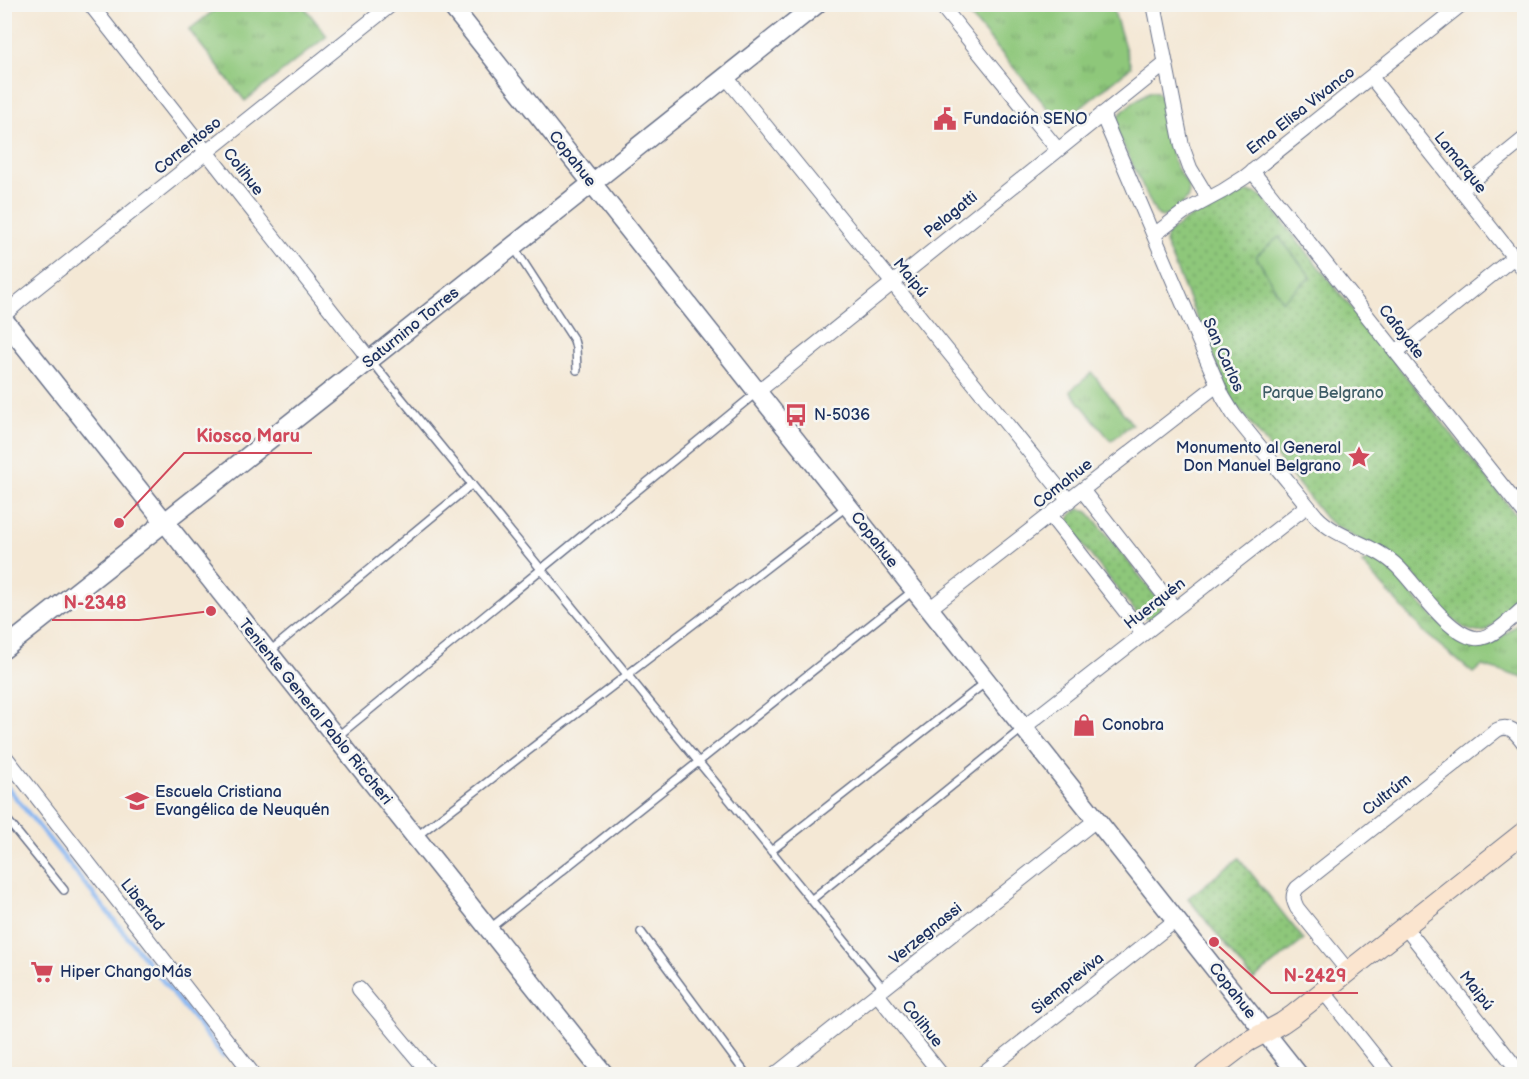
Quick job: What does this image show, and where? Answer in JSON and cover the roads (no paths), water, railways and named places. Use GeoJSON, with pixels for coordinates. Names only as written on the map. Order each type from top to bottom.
{"type":"FeatureCollection","features":[{"type":"Feature","properties":{"kind":"main road"},"geometry":{"type":"LineString","coordinates":[[1205,1074],[1247,1042],[1282,1023],[1323,992],[1524,832]]}},
{"type":"Feature","properties":{"kind":"street","name":"Colihue"},"geometry":{"type":"LineString","coordinates":[[90,4],[370,360]]}},
{"type":"Feature","properties":{"kind":"street","name":"Correntoso"},"geometry":{"type":"LineString","coordinates":[[4,315],[392,4]]}},
{"type":"Feature","properties":{"kind":"street","name":"Copahue"},"geometry":{"type":"LineString","coordinates":[[450,4],[1298,1074]]}},
{"type":"Feature","properties":{"kind":"street","name":"Saturnino Torres"},"geometry":{"type":"LineString","coordinates":[[4,650],[817,4]]}},
{"type":"Feature","properties":{"kind":"street"},"geometry":{"type":"LineString","coordinates":[[940,4],[1058,150]]}},
{"type":"Feature","properties":{"kind":"street"},"geometry":{"type":"LineString","coordinates":[[1154,4],[1184,153],[1208,198]]}},
{"type":"Feature","properties":{"kind":"street","name":"Ema Elisa Vivanco"},"geometry":{"type":"LineString","coordinates":[[1154,236],[1184,212],[1231,186],[1252,171],[1462,4]]}},
{"type":"Feature","properties":{"kind":"street","name":"Pelagatti"},"geometry":{"type":"LineString","coordinates":[[757,392],[1165,64]]}},
{"type":"Feature","properties":{"kind":"street","name":"Maipú"},"geometry":{"type":"LineString","coordinates":[[726,76],[1069,501]]}},
{"type":"Feature","properties":{"kind":"street","name":"Lamarque"},"geometry":{"type":"LineString","coordinates":[[1371,77],[1524,270]]}},
{"type":"Feature","properties":{"kind":"street","name":"San Carlos"},"geometry":{"type":"LineString","coordinates":[[1102,114],[1222,397],[1307,506],[1325,526],[1367,546],[1391,561],[1459,632],[1477,639],[1483,638],[1493,633],[1524,608]]}},
{"type":"Feature","properties":{"kind":"street"},"geometry":{"type":"LineString","coordinates":[[1461,190],[1524,139]]}},
{"type":"Feature","properties":{"kind":"street","name":"Cafayate"},"geometry":{"type":"LineString","coordinates":[[1252,171],[1524,513]]}},
{"type":"Feature","properties":{"kind":"street"},"geometry":{"type":"LineString","coordinates":[[1396,352],[1514,257]]}},
{"type":"Feature","properties":{"kind":"street","name":"Teniente General Pablo Riccheri"},"geometry":{"type":"LineString","coordinates":[[4,320],[604,1074]]}},
{"type":"Feature","properties":{"kind":"street","name":"Comahue"},"geometry":{"type":"LineString","coordinates":[[929,609],[1217,385]]}},
{"type":"Feature","properties":{"kind":"street"},"geometry":{"type":"LineString","coordinates":[[1082,490],[1175,609]]}},
{"type":"Feature","properties":{"kind":"street","name":"Huerquén"},"geometry":{"type":"LineString","coordinates":[[1023,728],[1307,506]]}},
{"type":"Feature","properties":{"kind":"street"},"geometry":{"type":"LineString","coordinates":[[1050,515],[1143,634]]}},
{"type":"Feature","properties":{"kind":"street","name":"Cultrúm"},"geometry":{"type":"LineString","coordinates":[[1348,972],[1297,908],[1293,895],[1295,891],[1493,732],[1505,727],[1515,732],[1524,743]]}},
{"type":"Feature","properties":{"kind":"street","name":"Libertad"},"geometry":{"type":"LineString","coordinates":[[4,755],[253,1074]]}},
{"type":"Feature","properties":{"kind":"street","name":"Verzegnassi"},"geometry":{"type":"LineString","coordinates":[[776,1074],[1096,820]]}},
{"type":"Feature","properties":{"kind":"street","name":"Siempreviva"},"geometry":{"type":"LineString","coordinates":[[982,1074],[1176,920]]}},
{"type":"Feature","properties":{"kind":"street","name":"Maipú"},"geometry":{"type":"LineString","coordinates":[[1405,927],[1521,1074]]}},
{"type":"Feature","properties":{"kind":"street"},"geometry":{"type":"LineString","coordinates":[[359,989],[430,1074]]}},
{"type":"Feature","properties":{"kind":"street","name":"Colihue"},"geometry":{"type":"LineString","coordinates":[[880,992],[941,1074]]}},
{"type":"Feature","properties":{"kind":"street"},"geometry":{"type":"LineString","coordinates":[[1323,992],[1389,1074]]}},
{"type":"Feature","properties":{"kind":"lane"},"geometry":{"type":"LineString","coordinates":[[513,246],[574,340],[578,370]]}},
{"type":"Feature","properties":{"kind":"lane"},"geometry":{"type":"LineString","coordinates":[[370,360],[771,850],[880,992]]}},
{"type":"Feature","properties":{"kind":"lane"},"geometry":{"type":"LineString","coordinates":[[336,738],[757,392]]}},
{"type":"Feature","properties":{"kind":"lane"},"geometry":{"type":"LineString","coordinates":[[268,653],[472,484]]}},
{"type":"Feature","properties":{"kind":"lane"},"geometry":{"type":"LineString","coordinates":[[415,838],[847,506]]}},
{"type":"Feature","properties":{"kind":"lane"},"geometry":{"type":"LineString","coordinates":[[488,929],[914,590]]}},
{"type":"Feature","properties":{"kind":"lane"},"geometry":{"type":"LineString","coordinates":[[771,850],[986,681]]}},
{"type":"Feature","properties":{"kind":"lane"},"geometry":{"type":"LineString","coordinates":[[811,900],[1023,728]]}},
{"type":"Feature","properties":{"kind":"lane"},"geometry":{"type":"LineString","coordinates":[[4,816],[64,890]]}},
{"type":"Feature","properties":{"kind":"lane"},"geometry":{"type":"LineString","coordinates":[[641,932],[746,1074]]}},
{"type":"Feature","properties":{"kind":"waterway"},"geometry":{"type":"LineString","coordinates":[[4,783],[223,1056]]}},
{"type":"Feature","properties":{"kind":"place","name":"Fundación SENO"},"geometry":{"type":"Point","coordinates":[945,119]}},
{"type":"Feature","properties":{"kind":"place","name":"N-5036"},"geometry":{"type":"Point","coordinates":[796,415]}},
{"type":"Feature","properties":{"kind":"place","name":"Monumento al General Don Manuel Belgrano"},"geometry":{"type":"Point","coordinates":[1359,457]}},
{"type":"Feature","properties":{"kind":"place","name":"Kiosco Maru"},"geometry":{"type":"Point","coordinates":[119,523]}},
{"type":"Feature","properties":{"kind":"place","name":"N-2348"},"geometry":{"type":"Point","coordinates":[211,611]}},
{"type":"Feature","properties":{"kind":"place","name":"Conobra"},"geometry":{"type":"Point","coordinates":[1084,725]}},
{"type":"Feature","properties":{"kind":"place","name":"Escuela Cristiana Evangélica de Neuquén"},"geometry":{"type":"Point","coordinates":[137,801]}},
{"type":"Feature","properties":{"kind":"place","name":"N-2429"},"geometry":{"type":"Point","coordinates":[1214,942]}},
{"type":"Feature","properties":{"kind":"place","name":"Hiper ChangoMás"},"geometry":{"type":"Point","coordinates":[42,972]}},
{"type":"Feature","properties":{"kind":"park label","name":"Parque Belgrano"},"geometry":{"type":"Point","coordinates":[1323,393]}}]}
